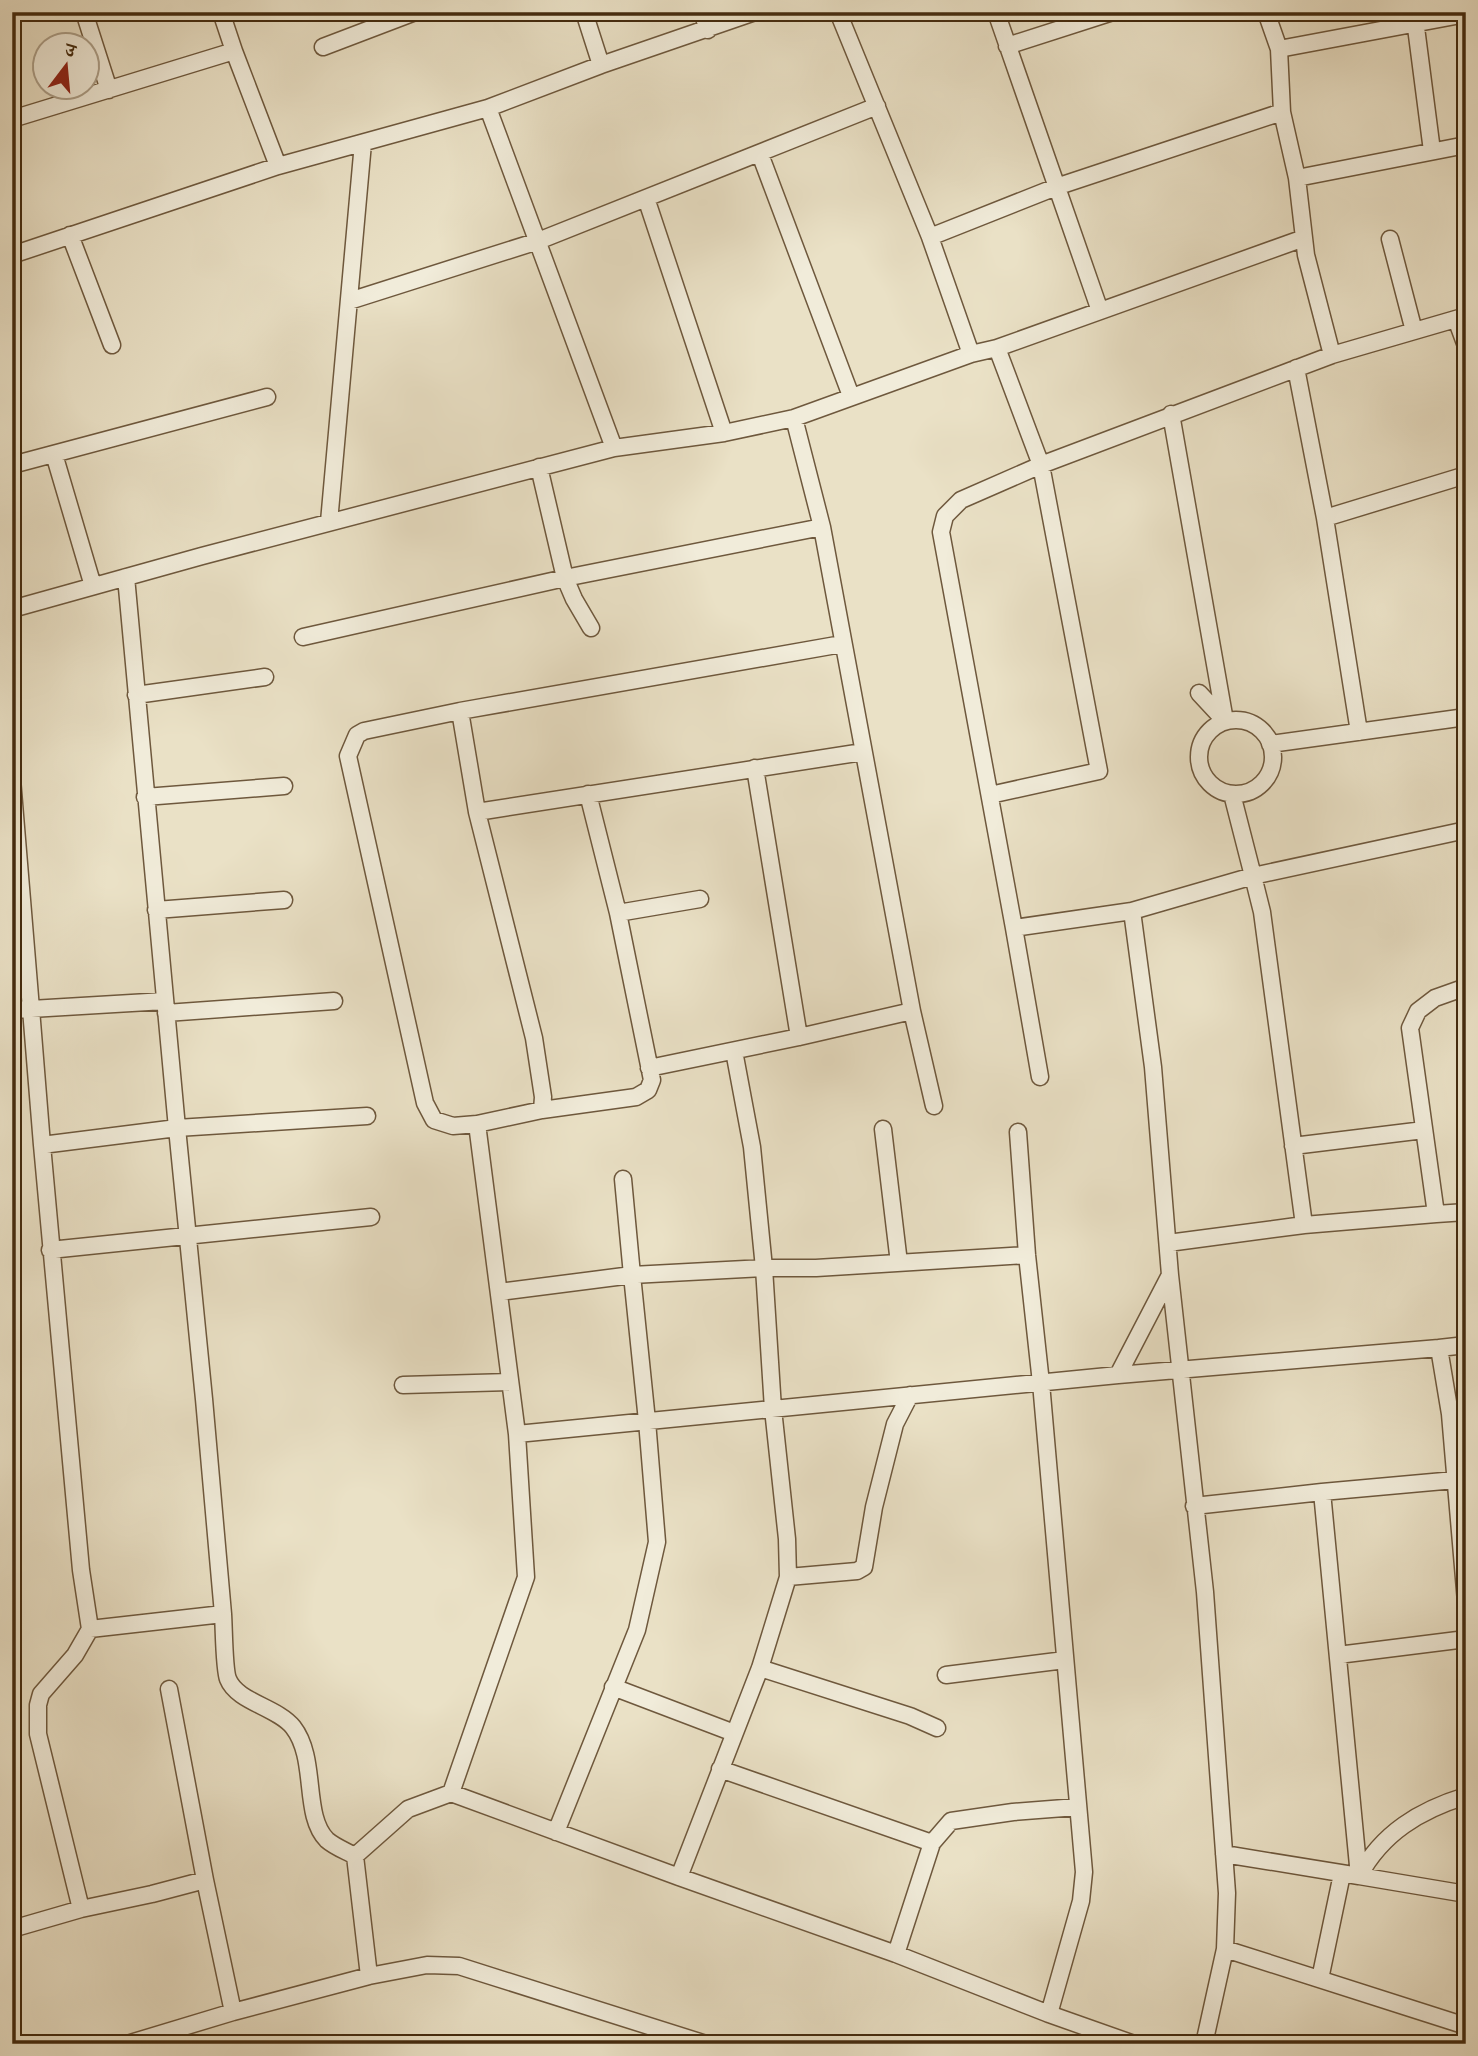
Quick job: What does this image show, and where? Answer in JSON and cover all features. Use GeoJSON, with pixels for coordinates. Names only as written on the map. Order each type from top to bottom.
{"type":"FeatureCollection","features":[{"type":"Feature","properties":{"kind":"street"},"geometry":{"type":"LineString","coordinates":[[83,12],[109,90]]}},
{"type":"Feature","properties":{"kind":"street"},"geometry":{"type":"LineString","coordinates":[[221,12],[278,166]]}},
{"type":"Feature","properties":{"kind":"street"},"geometry":{"type":"LineString","coordinates":[[323,47],[415,12]]}},
{"type":"Feature","properties":{"kind":"street"},"geometry":{"type":"LineString","coordinates":[[584,12],[601,65]]}},
{"type":"Feature","properties":{"kind":"street"},"geometry":{"type":"LineString","coordinates":[[702,12],[708,30]]}},
{"type":"Feature","properties":{"kind":"street"},"geometry":{"type":"LineString","coordinates":[[12,255],[278,166],[488,108],[601,65],[755,12]]}},
{"type":"Feature","properties":{"kind":"street"},"geometry":{"type":"LineString","coordinates":[[838,12],[930,237],[971,354]]}},
{"type":"Feature","properties":{"kind":"street"},"geometry":{"type":"LineString","coordinates":[[996,12],[1100,310]]}},
{"type":"Feature","properties":{"kind":"street"},"geometry":{"type":"LineString","coordinates":[[1007,46],[1113,12]]}},
{"type":"Feature","properties":{"kind":"street"},"geometry":{"type":"LineString","coordinates":[[1266,12],[1279,49],[1282,112],[1297,178],[1304,238],[1332,355]]}},
{"type":"Feature","properties":{"kind":"street"},"geometry":{"type":"LineString","coordinates":[[1279,49],[1415,18],[1466,14]]}},
{"type":"Feature","properties":{"kind":"street"},"geometry":{"type":"LineString","coordinates":[[1415,18],[1432,151]]}},
{"type":"Feature","properties":{"kind":"street"},"geometry":{"type":"LineString","coordinates":[[12,119],[234,51]]}},
{"type":"Feature","properties":{"kind":"street"},"geometry":{"type":"LineString","coordinates":[[349,301],[537,241],[877,106]]}},
{"type":"Feature","properties":{"kind":"street"},"geometry":{"type":"LineString","coordinates":[[488,108],[614,448]]}},
{"type":"Feature","properties":{"kind":"street"},"geometry":{"type":"LineString","coordinates":[[930,237],[1056,187],[1282,112]]}},
{"type":"Feature","properties":{"kind":"street"},"geometry":{"type":"LineString","coordinates":[[329,523],[363,143]]}},
{"type":"Feature","properties":{"kind":"street"},"geometry":{"type":"LineString","coordinates":[[1297,178],[1466,145]]}},
{"type":"Feature","properties":{"kind":"street"},"geometry":{"type":"LineString","coordinates":[[760,154],[851,396]]}},
{"type":"Feature","properties":{"kind":"street"},"geometry":{"type":"LineString","coordinates":[[646,198],[724,433]]}},
{"type":"Feature","properties":{"kind":"street"},"geometry":{"type":"LineString","coordinates":[[70,235],[112,345]]}},
{"type":"Feature","properties":{"kind":"street"},"geometry":{"type":"LineString","coordinates":[[12,609],[614,448],[724,433],[794,418],[1304,238]]}},
{"type":"Feature","properties":{"kind":"street"},"geometry":{"type":"LineString","coordinates":[[1390,239],[1414,331]]}},
{"type":"Feature","properties":{"kind":"street"},"geometry":{"type":"LineString","coordinates":[[1040,1077],[941,532],[945,516],[961,500],[1041,465],[1332,355],[1461,317],[1466,346]]}},
{"type":"Feature","properties":{"kind":"street"},"geometry":{"type":"LineString","coordinates":[[990,795],[1100,771],[1041,465],[996,348]]}},
{"type":"Feature","properties":{"kind":"street"},"geometry":{"type":"LineString","coordinates":[[1296,368],[1325,518],[1359,732]]}},
{"type":"Feature","properties":{"kind":"street"},"geometry":{"type":"LineString","coordinates":[[12,466],[267,397]]}},
{"type":"Feature","properties":{"kind":"street"},"geometry":{"type":"LineString","coordinates":[[1171,414],[1225,721]]}},
{"type":"Feature","properties":{"kind":"street"},"geometry":{"type":"LineString","coordinates":[[794,418],[822,527],[912,1011],[934,1106]]}},
{"type":"Feature","properties":{"kind":"street"},"geometry":{"type":"LineString","coordinates":[[54,454],[93,586]]}},
{"type":"Feature","properties":{"kind":"street"},"geometry":{"type":"LineString","coordinates":[[539,467],[565,578],[591,628]]}},
{"type":"Feature","properties":{"kind":"street"},"geometry":{"type":"LineString","coordinates":[[1325,518],[1466,475]]}},
{"type":"Feature","properties":{"kind":"street"},"geometry":{"type":"LineString","coordinates":[[303,637],[565,578],[822,527]]}},
{"type":"Feature","properties":{"kind":"street"},"geometry":{"type":"LineString","coordinates":[[125,577],[204,1399],[228,1679],[240,1694],[275,1712],[292,1726],[307,1760],[314,1817],[326,1839],[355,1856]]}},
{"type":"Feature","properties":{"kind":"street"},"geometry":{"type":"LineString","coordinates":[[588,794],[618,913],[652,1080],[648,1090],[636,1097],[542,1110],[477,1125],[453,1126],[435,1120],[425,1103],[348,756],[357,736],[364,731],[460,711],[842,644]]}},
{"type":"Feature","properties":{"kind":"street"},"geometry":{"type":"LineString","coordinates":[[136,695],[265,677]]}},
{"type":"Feature","properties":{"kind":"street"},"geometry":{"type":"LineString","coordinates":[[1199,693],[1225,721]]}},
{"type":"Feature","properties":{"kind":"street"},"geometry":{"type":"LineString","coordinates":[[460,711],[477,811],[534,1038],[543,1097],[542,1110]]}},
{"type":"Feature","properties":{"kind":"street"},"geometry":{"type":"LineString","coordinates":[[1270,744],[1466,717]]}},
{"type":"Feature","properties":{"kind":"street"},"geometry":{"type":"LineString","coordinates":[[1236,720],[1257,726],[1270,744],[1272,765],[1262,783],[1253,790],[1232,794],[1214,787],[1202,772],[1199,763],[1202,743],[1207,733],[1225,721],[1236,720]]}},
{"type":"Feature","properties":{"kind":"street"},"geometry":{"type":"LineString","coordinates":[[477,811],[863,752]]}},
{"type":"Feature","properties":{"kind":"street"},"geometry":{"type":"LineString","coordinates":[[755,768],[799,1038]]}},
{"type":"Feature","properties":{"kind":"street"},"geometry":{"type":"LineString","coordinates":[[12,779],[17,892],[31,1009],[50,1250],[81,1570],[90,1629],[75,1655],[41,1694],[38,1705],[38,1734],[81,1909]]}},
{"type":"Feature","properties":{"kind":"street"},"geometry":{"type":"LineString","coordinates":[[145,797],[284,786]]}},
{"type":"Feature","properties":{"kind":"street"},"geometry":{"type":"LineString","coordinates":[[1232,794],[1262,912],[1304,1225]]}},
{"type":"Feature","properties":{"kind":"street"},"geometry":{"type":"LineString","coordinates":[[1014,928],[1132,911],[1253,876],[1466,830]]}},
{"type":"Feature","properties":{"kind":"street"},"geometry":{"type":"LineString","coordinates":[[618,913],[700,899]]}},
{"type":"Feature","properties":{"kind":"street"},"geometry":{"type":"LineString","coordinates":[[156,910],[284,900]]}},
{"type":"Feature","properties":{"kind":"street"},"geometry":{"type":"LineString","coordinates":[[1132,911],[1153,1067],[1170,1275],[1205,1592],[1227,1893],[1225,1949],[1204,2044]]}},
{"type":"Feature","properties":{"kind":"street"},"geometry":{"type":"LineString","coordinates":[[1436,1214],[1410,1028],[1418,1011],[1435,998],[1466,987]]}},
{"type":"Feature","properties":{"kind":"street"},"geometry":{"type":"LineString","coordinates":[[12,1010],[334,1001]]}},
{"type":"Feature","properties":{"kind":"street"},"geometry":{"type":"LineString","coordinates":[[649,1068],[799,1038],[912,1011]]}},
{"type":"Feature","properties":{"kind":"street"},"geometry":{"type":"LineString","coordinates":[[679,1877],[760,1668],[788,1577],[787,1539],[773,1409],[764,1268],[752,1147],[734,1051]]}},
{"type":"Feature","properties":{"kind":"street"},"geometry":{"type":"LineString","coordinates":[[42,1145],[177,1128],[367,1116]]}},
{"type":"Feature","properties":{"kind":"street"},"geometry":{"type":"LineString","coordinates":[[451,1793],[526,1577],[517,1434],[477,1125]]}},
{"type":"Feature","properties":{"kind":"street"},"geometry":{"type":"LineString","coordinates":[[883,1129],[899,1263]]}},
{"type":"Feature","properties":{"kind":"street"},"geometry":{"type":"LineString","coordinates":[[1293,1146],[1424,1130]]}},
{"type":"Feature","properties":{"kind":"street"},"geometry":{"type":"LineString","coordinates":[[1018,1132],[1084,1871],[1081,1901],[1049,2014]]}},
{"type":"Feature","properties":{"kind":"street"},"geometry":{"type":"LineString","coordinates":[[556,1832],[637,1630],[657,1542],[623,1179]]}},
{"type":"Feature","properties":{"kind":"street"},"geometry":{"type":"LineString","coordinates":[[1168,1243],[1304,1225],[1466,1212]]}},
{"type":"Feature","properties":{"kind":"street"},"geometry":{"type":"LineString","coordinates":[[50,1250],[370,1217]]}},
{"type":"Feature","properties":{"kind":"street"},"geometry":{"type":"LineString","coordinates":[[499,1292],[632,1275],[816,1268],[1027,1255]]}},
{"type":"Feature","properties":{"kind":"street"},"geometry":{"type":"LineString","coordinates":[[1118,1375],[1170,1275]]}},
{"type":"Feature","properties":{"kind":"street"},"geometry":{"type":"LineString","coordinates":[[517,1434],[1118,1375],[1466,1345]]}},
{"type":"Feature","properties":{"kind":"street"},"geometry":{"type":"LineString","coordinates":[[1439,1348],[1450,1414],[1466,1602]]}},
{"type":"Feature","properties":{"kind":"street"},"geometry":{"type":"LineString","coordinates":[[403,1385],[510,1382]]}},
{"type":"Feature","properties":{"kind":"street"},"geometry":{"type":"LineString","coordinates":[[788,1577],[857,1571],[864,1567],[874,1507],[895,1424],[909,1395]]}},
{"type":"Feature","properties":{"kind":"street"},"geometry":{"type":"LineString","coordinates":[[1194,1506],[1455,1480]]}},
{"type":"Feature","properties":{"kind":"street"},"geometry":{"type":"LineString","coordinates":[[1320,1979],[1350,1875],[1338,1655],[1322,1492]]}},
{"type":"Feature","properties":{"kind":"street"},"geometry":{"type":"LineString","coordinates":[[90,1629],[223,1614]]}},
{"type":"Feature","properties":{"kind":"street"},"geometry":{"type":"LineString","coordinates":[[1338,1655],[1466,1639]]}},
{"type":"Feature","properties":{"kind":"street"},"geometry":{"type":"LineString","coordinates":[[946,1675],[1065,1660]]}},
{"type":"Feature","properties":{"kind":"street"},"geometry":{"type":"LineString","coordinates":[[760,1668],[910,1716],[937,1728]]}},
{"type":"Feature","properties":{"kind":"street"},"geometry":{"type":"LineString","coordinates":[[614,1688],[734,1733]]}},
{"type":"Feature","properties":{"kind":"street"},"geometry":{"type":"LineString","coordinates":[[169,1689],[233,2012]]}},
{"type":"Feature","properties":{"kind":"street"},"geometry":{"type":"LineString","coordinates":[[720,1769],[932,1843]]}},
{"type":"Feature","properties":{"kind":"street"},"geometry":{"type":"LineString","coordinates":[[355,1856],[408,1809],[451,1793],[896,1954],[1134,2044]]}},
{"type":"Feature","properties":{"kind":"street"},"geometry":{"type":"LineString","coordinates":[[1350,1875],[1409,1821],[1439,1804],[1466,1796]]}},
{"type":"Feature","properties":{"kind":"street"},"geometry":{"type":"LineString","coordinates":[[896,1954],[932,1843],[951,1821],[1013,1811],[1077,1807]]}},
{"type":"Feature","properties":{"kind":"street"},"geometry":{"type":"LineString","coordinates":[[1224,1854],[1466,1894]]}},
{"type":"Feature","properties":{"kind":"street"},"geometry":{"type":"LineString","coordinates":[[355,1856],[369,1976]]}},
{"type":"Feature","properties":{"kind":"street"},"geometry":{"type":"LineString","coordinates":[[12,1929],[81,1909],[205,1880]]}},
{"type":"Feature","properties":{"kind":"street"},"geometry":{"type":"LineString","coordinates":[[1225,1949],[1466,2025]]}},
{"type":"Feature","properties":{"kind":"street"},"geometry":{"type":"LineString","coordinates":[[127,2044],[233,2012],[369,1976],[427,1965],[459,1966],[706,2044]]}}]}
